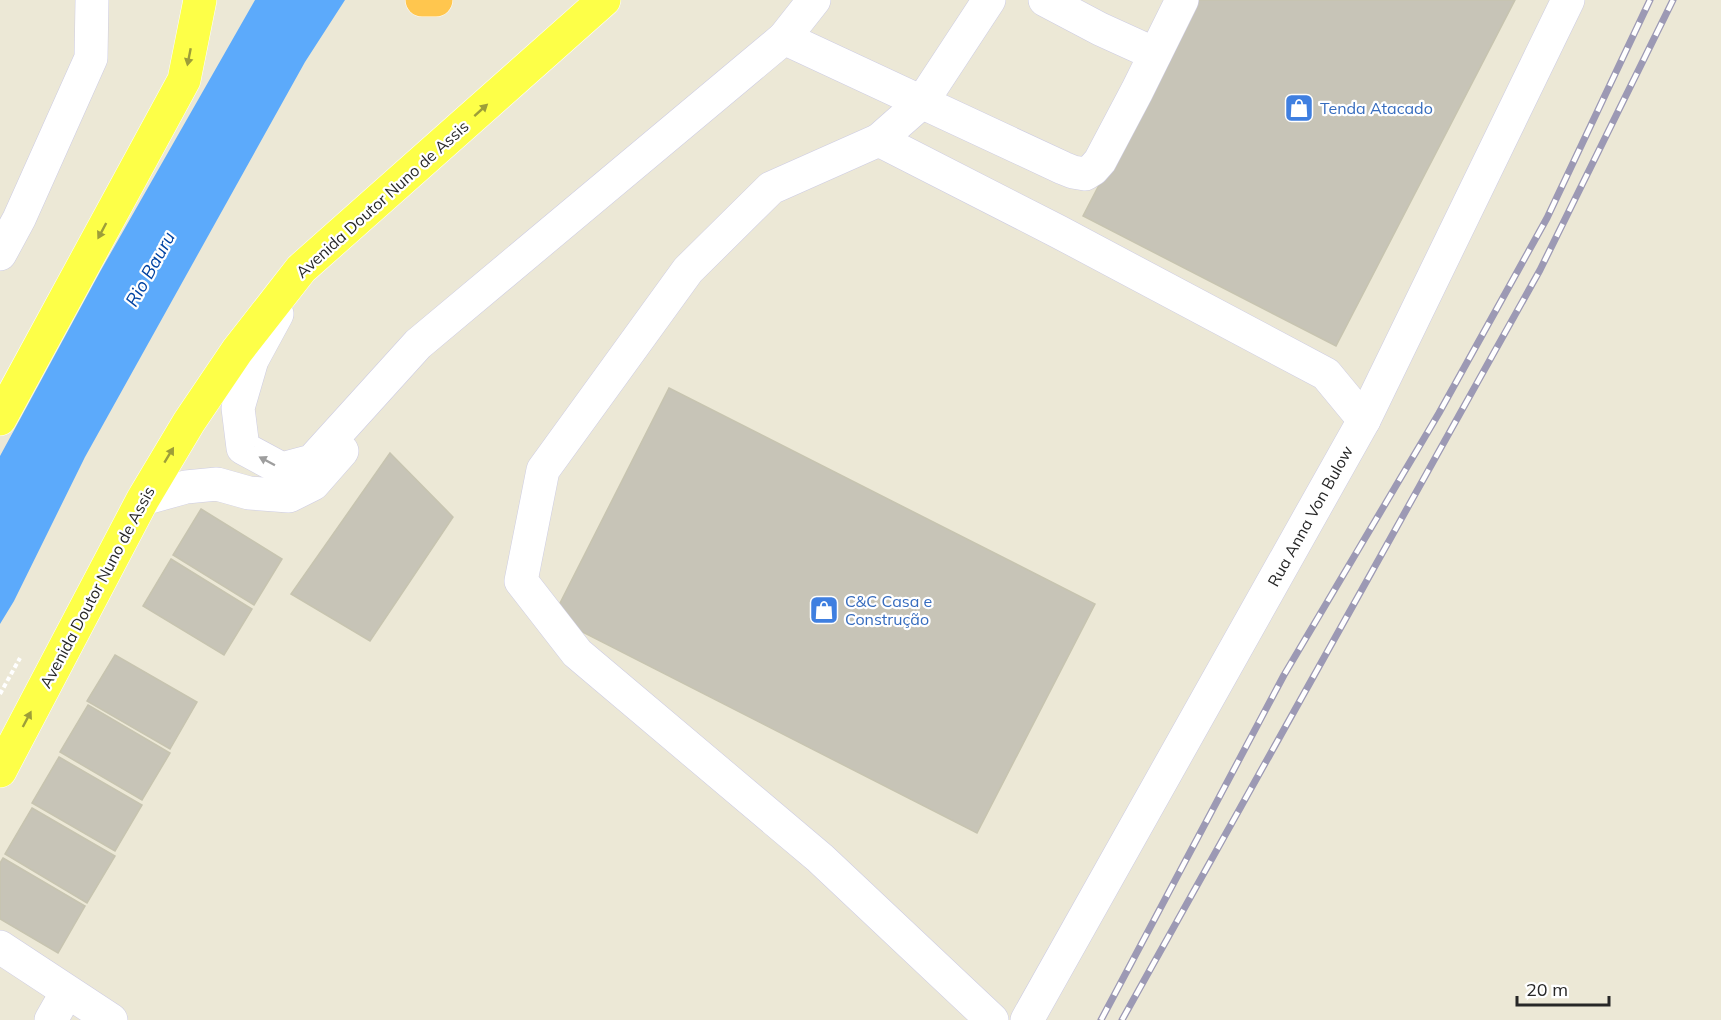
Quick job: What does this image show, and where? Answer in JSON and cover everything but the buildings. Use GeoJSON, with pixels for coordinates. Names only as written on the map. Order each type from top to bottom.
{"type":"FeatureCollection","features":[{"type":"Feature","properties":{"kind":"main road"},"geometry":{"type":"LineString","coordinates":[[0,419],[184,80],[200,0]]}},
{"type":"Feature","properties":{"kind":"main road","name":"Avenida Doutor Nuno de Assis"},"geometry":{"type":"LineString","coordinates":[[0,771],[143,499],[189,422],[231,360],[301,269],[604,0]]}},
{"type":"Feature","properties":{"kind":"street"},"geometry":{"type":"LineString","coordinates":[[0,254],[19,219],[91,58],[92,0]]}},
{"type":"Feature","properties":{"kind":"street"},"geometry":{"type":"LineString","coordinates":[[301,269],[252,360],[238,408],[243,448],[282,469],[312,461],[418,344],[784,38],[814,0]]}},
{"type":"Feature","properties":{"kind":"street"},"geometry":{"type":"LineString","coordinates":[[989,0],[922,102],[879,140],[771,188],[688,270],[543,470],[521,581],[577,653],[820,858],[992,1020]]}},
{"type":"Feature","properties":{"kind":"street"},"geometry":{"type":"LineString","coordinates":[[1045,0],[1155,54]]}},
{"type":"Feature","properties":{"kind":"street"},"geometry":{"type":"LineString","coordinates":[[784,38],[1063,168],[1085,174],[1100,161],[1182,0]]}},
{"type":"Feature","properties":{"kind":"street","name":"Rua Anna Von Bulow"},"geometry":{"type":"LineString","coordinates":[[1027,1020],[1364,420],[1568,0]]}},
{"type":"Feature","properties":{"kind":"street"},"geometry":{"type":"LineString","coordinates":[[879,140],[1059,232],[1326,374],[1364,420]]}},
{"type":"Feature","properties":{"kind":"street"},"geometry":{"type":"LineString","coordinates":[[143,499],[186,487],[217,484],[249,493],[289,496],[313,484],[344,449],[418,344]]}},
{"type":"Feature","properties":{"kind":"street"},"geometry":{"type":"LineString","coordinates":[[0,947],[111,1020]]}},
{"type":"Feature","properties":{"kind":"street"},"geometry":{"type":"LineString","coordinates":[[51,1020],[67,992]]}},
{"type":"Feature","properties":{"kind":"water","name":"Rio Bauru"},"geometry":{"type":"Polygon","coordinates":[[[255,0],[345,0],[305,62],[85,457],[14,601],[0,624],[0,456],[101,270],[255,0]]]}},
{"type":"Feature","properties":{"kind":"railway"},"geometry":{"type":"LineString","coordinates":[[1101,1020],[1284,675],[1439,413],[1547,218],[1650,0]]}},
{"type":"Feature","properties":{"kind":"railway"},"geometry":{"type":"LineString","coordinates":[[1122,1020],[1540,270],[1673,0]]}},
{"type":"Feature","properties":{"kind":"place","name":"Tenda Atacado"},"geometry":{"type":"Point","coordinates":[1299,108]}},
{"type":"Feature","properties":{"kind":"place","name":"C&C Casa e Construção"},"geometry":{"type":"Point","coordinates":[824,610]}}]}
